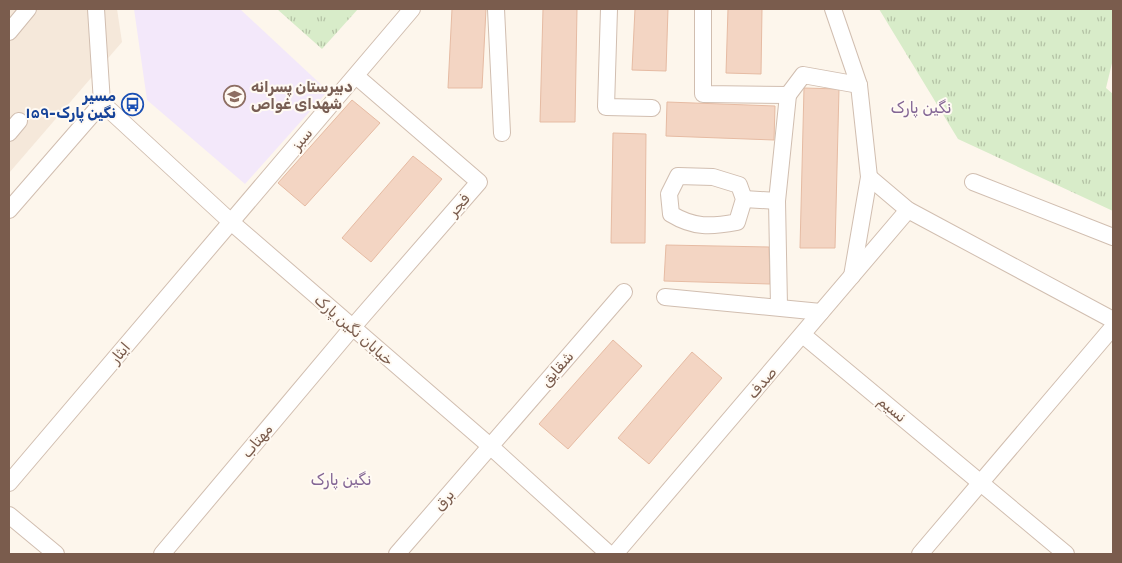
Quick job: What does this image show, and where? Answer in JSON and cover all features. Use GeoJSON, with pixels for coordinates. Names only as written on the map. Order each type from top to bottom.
{"type":"FeatureCollection","features":[{"type":"Feature","properties":{"kind":"street"},"geometry":{"type":"LineString","coordinates":[[9,32],[28,9]]}},
{"type":"Feature","properties":{"kind":"street"},"geometry":{"type":"LineString","coordinates":[[9,210],[102,103],[96,9]]}},
{"type":"Feature","properties":{"kind":"street","name":"سبز"},"geometry":{"type":"LineString","coordinates":[[231,222],[412,9]]}},
{"type":"Feature","properties":{"kind":"street"},"geometry":{"type":"LineString","coordinates":[[496,9],[502,133]]}},
{"type":"Feature","properties":{"kind":"street"},"geometry":{"type":"LineString","coordinates":[[609,9],[606,108],[652,108]]}},
{"type":"Feature","properties":{"kind":"street"},"geometry":{"type":"LineString","coordinates":[[704,9],[702,94],[788,95]]}},
{"type":"Feature","properties":{"kind":"street"},"geometry":{"type":"LineString","coordinates":[[832,9],[859,86],[869,177],[852,276]]}},
{"type":"Feature","properties":{"kind":"street"},"geometry":{"type":"LineString","coordinates":[[779,306],[777,201],[788,95],[803,75],[859,86]]}},
{"type":"Feature","properties":{"kind":"street","name":"فجر"},"geometry":{"type":"LineString","coordinates":[[352,328],[479,182],[356,76]]}},
{"type":"Feature","properties":{"kind":"street","name":"خیابان نگین پارک"},"geometry":{"type":"LineString","coordinates":[[102,103],[231,222],[490,446],[609,554]]}},
{"type":"Feature","properties":{"kind":"street"},"geometry":{"type":"LineString","coordinates":[[678,176],[705,176],[738,185],[744,199],[737,222],[716,226],[687,224],[671,214],[669,194],[678,176]]}},
{"type":"Feature","properties":{"kind":"street"},"geometry":{"type":"LineString","coordinates":[[869,177],[908,210],[1113,320]]}},
{"type":"Feature","properties":{"kind":"street"},"geometry":{"type":"LineString","coordinates":[[973,182],[1113,237]]}},
{"type":"Feature","properties":{"kind":"street"},"geometry":{"type":"LineString","coordinates":[[744,199],[777,201]]}},
{"type":"Feature","properties":{"kind":"street","name":"صدف"},"geometry":{"type":"LineString","coordinates":[[615,554],[908,210]]}},
{"type":"Feature","properties":{"kind":"street","name":"ایثار"},"geometry":{"type":"LineString","coordinates":[[9,483],[231,222]]}},
{"type":"Feature","properties":{"kind":"street","name":"شقایق"},"geometry":{"type":"LineString","coordinates":[[490,446],[624,292]]}},
{"type":"Feature","properties":{"kind":"street"},"geometry":{"type":"LineString","coordinates":[[665,297],[779,306],[822,312]]}},
{"type":"Feature","properties":{"kind":"street"},"geometry":{"type":"LineString","coordinates":[[920,554],[1113,327]]}},
{"type":"Feature","properties":{"kind":"street","name":"مهتاب"},"geometry":{"type":"LineString","coordinates":[[162,554],[352,328]]}},
{"type":"Feature","properties":{"kind":"street","name":"نسیم"},"geometry":{"type":"LineString","coordinates":[[803,335],[1066,554]]}},
{"type":"Feature","properties":{"kind":"street","name":"برق"},"geometry":{"type":"LineString","coordinates":[[397,554],[490,446]]}},
{"type":"Feature","properties":{"kind":"street"},"geometry":{"type":"LineString","coordinates":[[9,515],[56,554]]}},
{"type":"Feature","properties":{"kind":"shaded area"},"geometry":{"type":"Polygon","coordinates":[[[9,9],[117,9],[122,42],[9,173],[9,9]]]}},
{"type":"Feature","properties":{"kind":"shaded area","name":"دبیرستان پسرانه شهدای غواص"},"geometry":{"type":"Polygon","coordinates":[[[134,9],[240,9],[328,91],[245,184],[147,100],[134,9]]]}},
{"type":"Feature","properties":{"kind":"green space"},"geometry":{"type":"Polygon","coordinates":[[[277,9],[358,9],[322,49],[277,9]]]}},
{"type":"Feature","properties":{"kind":"green space"},"geometry":{"type":"Polygon","coordinates":[[[879,9],[1113,9],[1113,59],[1106,88],[1113,94],[1113,211],[958,139],[879,9]]]}},
{"type":"Feature","properties":{"kind":"building"},"geometry":{"type":"Polygon","coordinates":[[[452,9],[486,9],[482,88],[448,88],[452,9]]]}},
{"type":"Feature","properties":{"kind":"building"},"geometry":{"type":"Polygon","coordinates":[[[543,9],[577,9],[575,122],[540,122],[543,9]]]}},
{"type":"Feature","properties":{"kind":"building"},"geometry":{"type":"Polygon","coordinates":[[[635,9],[668,9],[666,71],[632,70],[635,9]]]}},
{"type":"Feature","properties":{"kind":"building"},"geometry":{"type":"Polygon","coordinates":[[[728,9],[762,9],[761,74],[726,73],[728,9]]]}},
{"type":"Feature","properties":{"kind":"building"},"geometry":{"type":"Polygon","coordinates":[[[804,88],[839,89],[835,248],[800,248],[804,88]]]}},
{"type":"Feature","properties":{"kind":"building"},"geometry":{"type":"Polygon","coordinates":[[[352,100],[380,123],[305,206],[278,183],[352,100]]]}},
{"type":"Feature","properties":{"kind":"building"},"geometry":{"type":"Polygon","coordinates":[[[667,102],[775,106],[774,140],[666,136],[667,102]]]}},
{"type":"Feature","properties":{"kind":"building"},"geometry":{"type":"Polygon","coordinates":[[[613,133],[646,134],[645,243],[611,243],[613,133]]]}},
{"type":"Feature","properties":{"kind":"building"},"geometry":{"type":"Polygon","coordinates":[[[413,156],[442,179],[371,262],[342,238],[413,156]]]}},
{"type":"Feature","properties":{"kind":"building"},"geometry":{"type":"Polygon","coordinates":[[[666,245],[769,247],[770,284],[664,281],[666,245]]]}},
{"type":"Feature","properties":{"kind":"building"},"geometry":{"type":"Polygon","coordinates":[[[613,340],[642,366],[568,449],[539,424],[613,340]]]}},
{"type":"Feature","properties":{"kind":"building"},"geometry":{"type":"Polygon","coordinates":[[[692,352],[722,378],[649,464],[618,438],[692,352]]]}},
{"type":"Feature","properties":{"kind":"place","name":"دبیرستان پسرانه شهدای غواص"},"geometry":{"type":"Point","coordinates":[235,96]}},
{"type":"Feature","properties":{"kind":"place","name":"مسیر ۱۵۹-نگین پارک"},"geometry":{"type":"Point","coordinates":[132,105]}},
{"type":"Feature","properties":{"kind":"district","name":"نگین پارک"},"geometry":{"type":"Point","coordinates":[921,107]}},
{"type":"Feature","properties":{"kind":"district","name":"نگین پارک"},"geometry":{"type":"Point","coordinates":[341,479]}}]}
